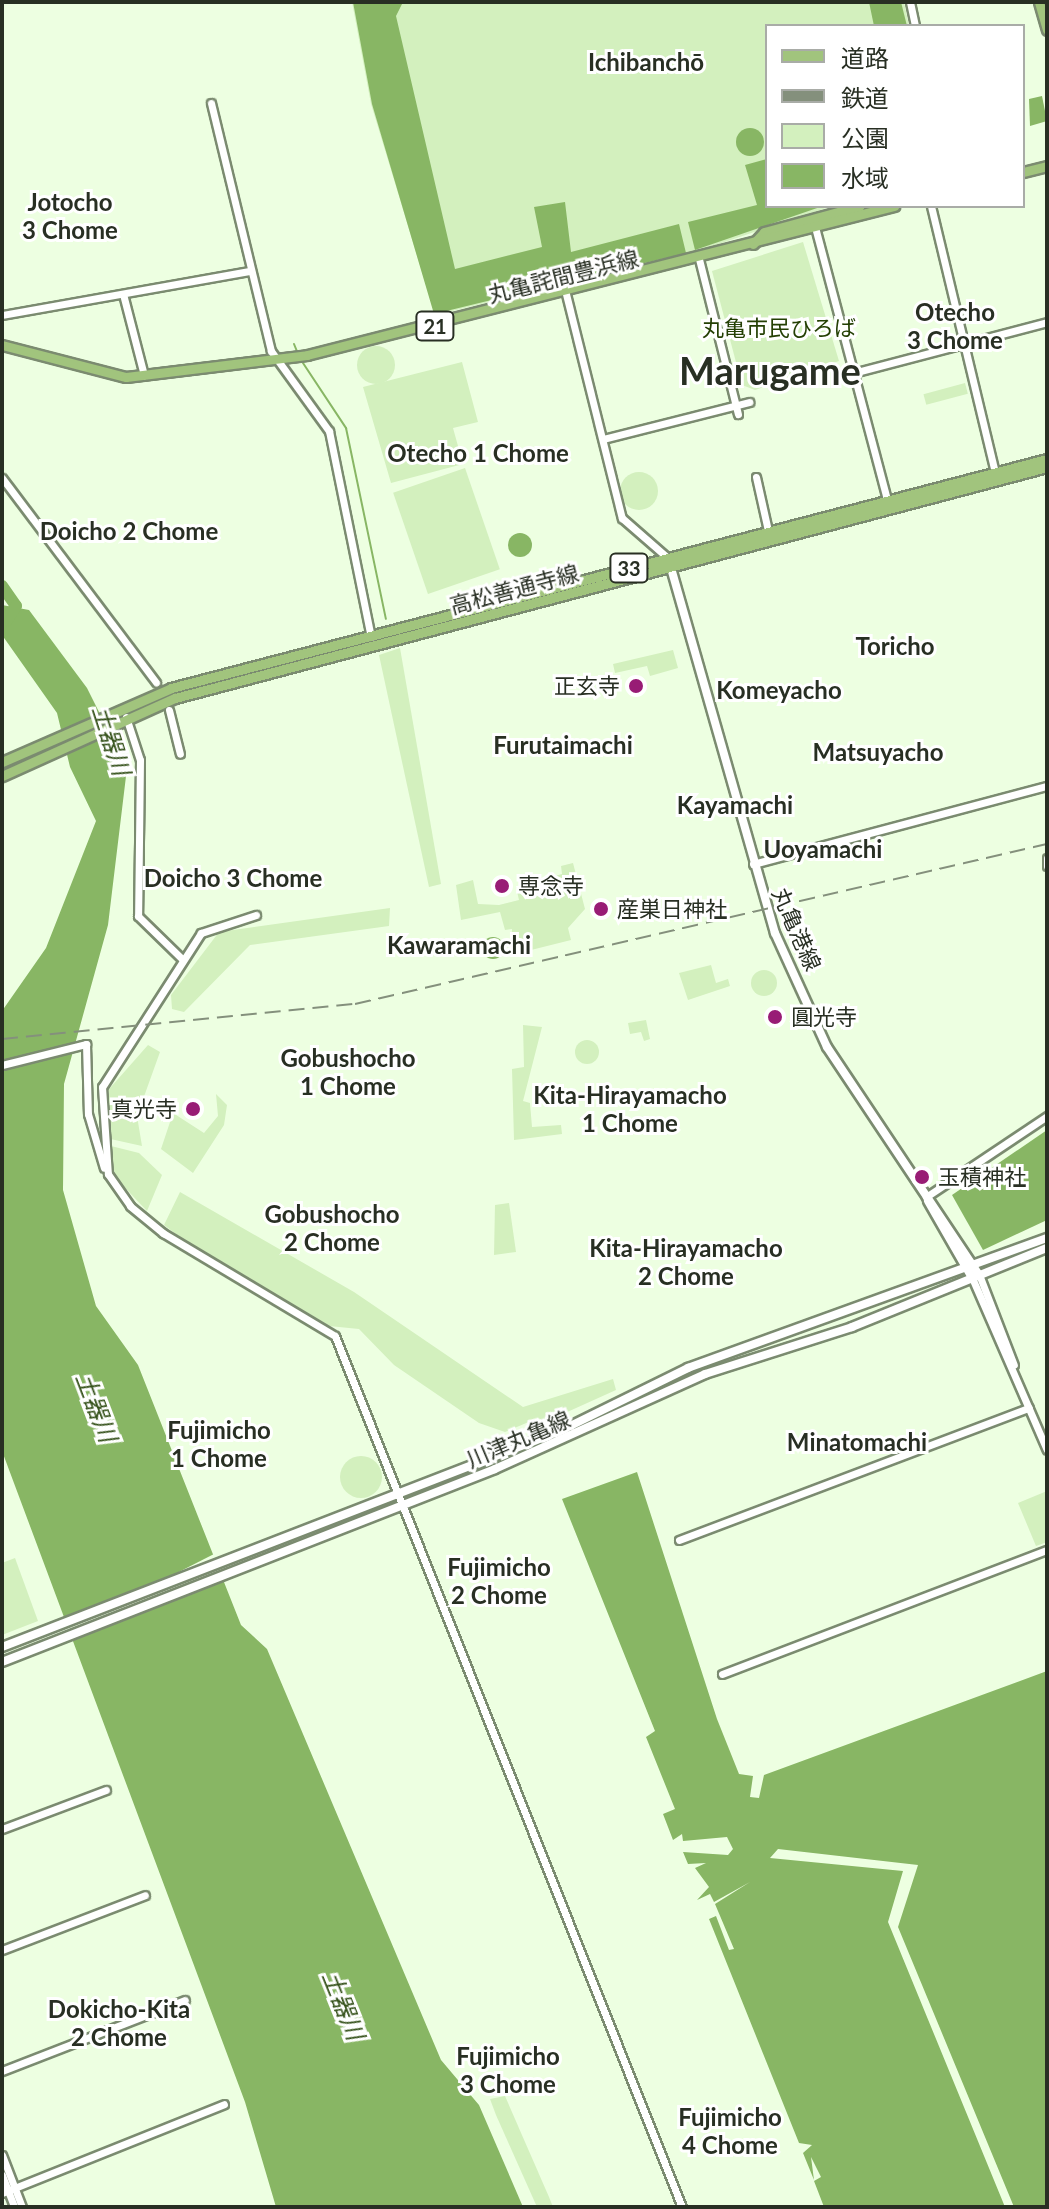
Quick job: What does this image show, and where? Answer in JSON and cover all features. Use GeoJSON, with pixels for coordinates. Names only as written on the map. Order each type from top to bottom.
{"type":"FeatureCollection","features":[{"type":"Feature","properties":{"kind":"main road"},"geometry":{"type":"LineString","coordinates":[[1039,2],[1047,30]]}},
{"type":"Feature","properties":{"kind":"main road"},"geometry":{"type":"LineString","coordinates":[[1025,172],[1047,166]]}},
{"type":"Feature","properties":{"kind":"main road"},"geometry":{"type":"LineString","coordinates":[[753,244],[764,232],[853,208]]}},
{"type":"Feature","properties":{"kind":"main road","name":"丸亀詫間豊浜線"},"geometry":{"type":"LineString","coordinates":[[2,345],[95,374],[144,375],[299,356],[566,294],[886,208]]}},
{"type":"Feature","properties":{"kind":"main road","name":"高松善通寺線"},"geometry":{"type":"LineString","coordinates":[[2,762],[114,708],[769,537],[996,476],[1047,459]]}},
{"type":"Feature","properties":{"kind":"main road","name":"高松善通寺線"},"geometry":{"type":"LineString","coordinates":[[996,476],[1047,467]]}},
{"type":"Feature","properties":{"kind":"main road","name":"丸亀港線"},"geometry":{"type":"LineString","coordinates":[[669,562],[766,913],[827,1047],[926,1197],[940,1206],[975,1274]]}},
{"type":"Feature","properties":{"kind":"main road","name":"高松善通寺線"},"geometry":{"type":"LineString","coordinates":[[2,776],[123,718],[372,640]]}},
{"type":"Feature","properties":{"kind":"main road","name":"川津丸亀線"},"geometry":{"type":"LineString","coordinates":[[2,1647],[227,1556],[399,1494],[560,1431],[688,1368],[975,1274],[1047,1238]]}},
{"type":"Feature","properties":{"kind":"main road","name":"川津丸亀線"},"geometry":{"type":"LineString","coordinates":[[2,1662],[403,1506],[705,1374],[1047,1248]]}},
{"type":"Feature","properties":{"kind":"street"},"geometry":{"type":"LineString","coordinates":[[910,2],[915,24]]}},
{"type":"Feature","properties":{"kind":"street"},"geometry":{"type":"LineString","coordinates":[[211,103],[250,271],[276,358],[329,431],[372,640]]}},
{"type":"Feature","properties":{"kind":"street"},"geometry":{"type":"LineString","coordinates":[[931,208],[996,476]]}},
{"type":"Feature","properties":{"kind":"street"},"geometry":{"type":"LineString","coordinates":[[815,227],[888,505]]}},
{"type":"Feature","properties":{"kind":"street"},"geometry":{"type":"LineString","coordinates":[[699,259],[737,410]]}},
{"type":"Feature","properties":{"kind":"street"},"geometry":{"type":"LineString","coordinates":[[2,315],[250,271]]}},
{"type":"Feature","properties":{"kind":"street"},"geometry":{"type":"LineString","coordinates":[[123,294],[144,375]]}},
{"type":"Feature","properties":{"kind":"street"},"geometry":{"type":"LineString","coordinates":[[566,294],[626,527],[669,562]]}},
{"type":"Feature","properties":{"kind":"street"},"geometry":{"type":"LineString","coordinates":[[853,373],[1047,322]]}},
{"type":"Feature","properties":{"kind":"street"},"geometry":{"type":"LineString","coordinates":[[603,439],[737,410],[749,402]]}},
{"type":"Feature","properties":{"kind":"street"},"geometry":{"type":"LineString","coordinates":[[756,477],[769,537]]}},
{"type":"Feature","properties":{"kind":"street"},"geometry":{"type":"LineString","coordinates":[[2,478],[156,682]]}},
{"type":"Feature","properties":{"kind":"street"},"geometry":{"type":"LineString","coordinates":[[169,710],[180,754]]}},
{"type":"Feature","properties":{"kind":"street"},"geometry":{"type":"LineString","coordinates":[[123,718],[140,760],[138,916],[182,959]]}},
{"type":"Feature","properties":{"kind":"street"},"geometry":{"type":"LineString","coordinates":[[753,864],[971,809],[1047,786]]}},
{"type":"Feature","properties":{"kind":"street"},"geometry":{"type":"LineString","coordinates":[[1047,858],[1047,866]]}},
{"type":"Feature","properties":{"kind":"street"},"geometry":{"type":"LineString","coordinates":[[108,1174],[102,1087],[201,933],[256,915]]}},
{"type":"Feature","properties":{"kind":"street"},"geometry":{"type":"LineString","coordinates":[[2,1065],[86,1044],[88,1114],[95,1154],[108,1174],[163,1233],[335,1336],[682,2207]]}},
{"type":"Feature","properties":{"kind":"street"},"geometry":{"type":"LineString","coordinates":[[926,1197],[1047,1116]]}},
{"type":"Feature","properties":{"kind":"street"},"geometry":{"type":"LineString","coordinates":[[975,1274],[1047,1450]]}},
{"type":"Feature","properties":{"kind":"street"},"geometry":{"type":"LineString","coordinates":[[679,1540],[1029,1408]]}},
{"type":"Feature","properties":{"kind":"street"},"geometry":{"type":"LineString","coordinates":[[722,1674],[1047,1550]]}},
{"type":"Feature","properties":{"kind":"street"},"geometry":{"type":"LineString","coordinates":[[2,1829],[106,1790]]}},
{"type":"Feature","properties":{"kind":"street"},"geometry":{"type":"LineString","coordinates":[[2,1950],[145,1895]]}},
{"type":"Feature","properties":{"kind":"street"},"geometry":{"type":"LineString","coordinates":[[2,2071],[185,2000]]}},
{"type":"Feature","properties":{"kind":"street"},"geometry":{"type":"LineString","coordinates":[[8,2191],[224,2104]]}},
{"type":"Feature","properties":{"kind":"street"},"geometry":{"type":"LineString","coordinates":[[2,2155],[8,2191],[22,2207]]}},
{"type":"Feature","properties":{"kind":"street"},"geometry":{"type":"LineString","coordinates":[[2,2175],[14,2207]]}},
{"type":"Feature","properties":{"kind":"green space"},"geometry":{"type":"Polygon","coordinates":[[[352,2],[904,2],[909,24],[765,24],[765,208],[826,208],[686,255],[435,315],[371,104],[352,2]]]}},
{"type":"Feature","properties":{"kind":"green space","name":"丸亀市民ひろば"},"geometry":{"type":"Polygon","coordinates":[[[803,242],[839,361],[755,390],[742,385],[712,271],[803,242]]]}},
{"type":"Feature","properties":{"kind":"green space"},"geometry":{"type":"Polygon","coordinates":[[[376,346],[389,352],[395,365],[389,378],[376,384],[363,378],[357,365],[363,352],[376,346]]]}},
{"type":"Feature","properties":{"kind":"green space"},"geometry":{"type":"Polygon","coordinates":[[[462,362],[478,422],[453,428],[463,464],[391,483],[363,387],[462,362]]]}},
{"type":"Feature","properties":{"kind":"green space"},"geometry":{"type":"Polygon","coordinates":[[[965,383],[968,394],[926,405],[923,394],[965,383]]]}},
{"type":"Feature","properties":{"kind":"green space"},"geometry":{"type":"Polygon","coordinates":[[[465,468],[500,569],[428,594],[393,493],[465,468]]]}},
{"type":"Feature","properties":{"kind":"green space"},"geometry":{"type":"Polygon","coordinates":[[[639,472],[652,478],[658,491],[652,504],[639,510],[626,504],[620,491],[626,478],[639,472]]]}},
{"type":"Feature","properties":{"kind":"green space"},"geometry":{"type":"Polygon","coordinates":[[[400,648],[441,884],[429,887],[379,655],[400,648]]]}},
{"type":"Feature","properties":{"kind":"green space"},"geometry":{"type":"Polygon","coordinates":[[[673,650],[678,668],[650,676],[647,666],[615,673],[613,664],[673,650]]]}},
{"type":"Feature","properties":{"kind":"green space"},"geometry":{"type":"Polygon","coordinates":[[[573,863],[585,909],[568,928],[571,940],[511,955],[512,929],[505,930],[500,912],[461,920],[456,885],[473,880],[478,904],[499,905],[519,900],[516,887],[562,874],[561,866],[573,863]]]}},
{"type":"Feature","properties":{"kind":"green space"},"geometry":{"type":"Polygon","coordinates":[[[390,908],[389,926],[250,945],[184,1012],[172,1009],[171,995],[219,932],[390,908]]]}},
{"type":"Feature","properties":{"kind":"green space"},"geometry":{"type":"Polygon","coordinates":[[[711,965],[716,983],[728,979],[730,986],[688,1000],[679,973],[711,965]]]}},
{"type":"Feature","properties":{"kind":"green space"},"geometry":{"type":"Polygon","coordinates":[[[764,970],[773,974],[777,983],[773,992],[764,996],[755,992],[751,983],[755,974],[764,970]]]}},
{"type":"Feature","properties":{"kind":"green space"},"geometry":{"type":"Polygon","coordinates":[[[646,1020],[650,1039],[644,1041],[641,1032],[630,1034],[628,1023],[646,1020]]]}},
{"type":"Feature","properties":{"kind":"green space"},"geometry":{"type":"Polygon","coordinates":[[[523,1025],[542,1027],[523,1101],[530,1103],[532,1127],[561,1125],[562,1134],[514,1140],[512,1069],[524,1067],[523,1025]]]}},
{"type":"Feature","properties":{"kind":"green space"},"geometry":{"type":"Polygon","coordinates":[[[587,1040],[598,1047],[599,1052],[592,1063],[587,1064],[576,1057],[575,1052],[582,1041],[587,1040]]]}},
{"type":"Feature","properties":{"kind":"green space"},"geometry":{"type":"Polygon","coordinates":[[[148,1045],[160,1052],[137,1116],[142,1146],[106,1138],[103,1096],[148,1045]]]}},
{"type":"Feature","properties":{"kind":"green space"},"geometry":{"type":"Polygon","coordinates":[[[216,1094],[227,1105],[224,1125],[193,1173],[161,1149],[173,1113],[204,1133],[218,1116],[216,1094]]]}},
{"type":"Feature","properties":{"kind":"green space"},"geometry":{"type":"Polygon","coordinates":[[[111,1146],[139,1153],[162,1175],[147,1211],[111,1173],[111,1146]]]}},
{"type":"Feature","properties":{"kind":"green space"},"geometry":{"type":"Polygon","coordinates":[[[180,1192],[354,1292],[523,1407],[613,1379],[616,1390],[534,1427],[531,1421],[505,1432],[479,1423],[394,1365],[359,1329],[329,1326],[201,1253],[164,1225],[180,1192]]]}},
{"type":"Feature","properties":{"kind":"green space"},"geometry":{"type":"Polygon","coordinates":[[[509,1203],[516,1252],[494,1255],[495,1205],[509,1203]]]}},
{"type":"Feature","properties":{"kind":"green space"},"geometry":{"type":"Polygon","coordinates":[[[361,1456],[376,1462],[382,1477],[376,1492],[361,1498],[346,1492],[340,1477],[346,1462],[361,1456]]]}},
{"type":"Feature","properties":{"kind":"green space"},"geometry":{"type":"Polygon","coordinates":[[[1047,1491],[1047,1542],[1036,1546],[1018,1503],[1047,1491]]]}},
{"type":"Feature","properties":{"kind":"green space"},"geometry":{"type":"Polygon","coordinates":[[[15,1558],[38,1621],[2,1635],[2,1563],[15,1558]]]}},
{"type":"Feature","properties":{"kind":"green space"},"geometry":{"type":"Polygon","coordinates":[[[505,2096],[553,2207],[537,2207],[496,2115],[490,2099],[505,2096]]]}},
{"type":"Feature","properties":{"kind":"water"},"geometry":{"type":"Polygon","coordinates":[[[353,2],[403,2],[396,16],[455,269],[542,247],[534,207],[565,202],[571,252],[679,224],[686,253],[434,314],[372,104],[353,2]]]}},
{"type":"Feature","properties":{"kind":"water"},"geometry":{"type":"Polygon","coordinates":[[[869,2],[901,2],[906,24],[874,24],[869,2]]]}},
{"type":"Feature","properties":{"kind":"water"},"geometry":{"type":"Polygon","coordinates":[[[1042,96],[1047,121],[1030,126],[1029,99],[1042,96]]]}},
{"type":"Feature","properties":{"kind":"water"},"geometry":{"type":"Polygon","coordinates":[[[750,128],[760,132],[764,142],[760,152],[750,156],[740,152],[736,142],[740,132],[750,128]]]}},
{"type":"Feature","properties":{"kind":"water"},"geometry":{"type":"Polygon","coordinates":[[[765,160],[765,208],[817,208],[695,250],[688,222],[757,205],[745,165],[765,160]]]}},
{"type":"Feature","properties":{"kind":"water"},"geometry":{"type":"Polygon","coordinates":[[[520,533],[531,540],[532,545],[525,556],[520,557],[509,550],[508,545],[515,534],[520,533]]]}},
{"type":"Feature","properties":{"kind":"water","name":"土器川"},"geometry":{"type":"Polygon","coordinates":[[[2,605],[29,610],[87,688],[127,768],[108,925],[64,1084],[63,1190],[96,1306],[138,1365],[241,1625],[267,1649],[441,2060],[479,2105],[523,2207],[276,2207],[245,2102],[2,1451],[2,1011],[46,948],[96,821],[70,767],[57,713],[2,635],[2,605]]]}},
{"type":"Feature","properties":{"kind":"water"},"geometry":{"type":"Polygon","coordinates":[[[489,937],[497,937],[504,948],[497,959],[489,959],[482,952],[482,944],[489,937]]]}},
{"type":"Feature","properties":{"kind":"water"},"geometry":{"type":"Polygon","coordinates":[[[1047,1130],[1047,1220],[983,1250],[952,1195],[1047,1130]]]}},
{"type":"Feature","properties":{"kind":"water"},"geometry":{"type":"Polygon","coordinates":[[[637,1472],[717,1719],[739,1774],[753,1776],[750,1797],[759,1798],[764,1775],[1047,1671],[1047,2207],[1014,2207],[898,1927],[918,1865],[778,1849],[770,1858],[903,1871],[888,1922],[1005,2207],[824,2207],[814,2181],[821,2177],[811,2157],[814,2180],[803,2153],[812,2145],[799,2143],[709,1919],[716,1916],[729,1950],[734,1949],[715,1904],[750,1882],[714,1902],[710,1894],[697,1900],[709,1887],[695,1868],[706,1863],[688,1864],[683,1852],[728,1855],[733,1849],[727,1837],[683,1841],[682,1834],[673,1840],[663,1814],[675,1809],[646,1737],[655,1731],[562,1499],[637,1472]]]}},
{"type":"Feature","properties":{"kind":"pier"},"geometry":{"type":"Polygon","coordinates":[[[216,1553],[221,1563],[72,1639],[67,1629],[216,1553]]]}},
{"type":"Feature","properties":{"kind":"pier"},"geometry":{"type":"Polygon","coordinates":[[[223,1568],[227,1580],[66,1633],[62,1620],[223,1568]]]}},
{"type":"Feature","properties":{"kind":"waterway"},"geometry":{"type":"LineString","coordinates":[[294,344],[298,354]]}},
{"type":"Feature","properties":{"kind":"waterway"},"geometry":{"type":"LineString","coordinates":[[301,360],[346,428],[386,619]]}},
{"type":"Feature","properties":{"kind":"waterway"},"geometry":{"type":"LineString","coordinates":[[2,586],[16,606],[7,620]]}},
{"type":"Feature","properties":{"kind":"railway"},"geometry":{"type":"LineString","coordinates":[[2,1039],[355,1004],[1047,844]]}},
{"type":"Feature","properties":{"kind":"place","name":"正玄寺"},"geometry":{"type":"Point","coordinates":[636,686]}},
{"type":"Feature","properties":{"kind":"place","name":"専念寺"},"geometry":{"type":"Point","coordinates":[502,886]}},
{"type":"Feature","properties":{"kind":"place","name":"産巣日神社"},"geometry":{"type":"Point","coordinates":[601,909]}},
{"type":"Feature","properties":{"kind":"place","name":"圓光寺"},"geometry":{"type":"Point","coordinates":[775,1017]}},
{"type":"Feature","properties":{"kind":"place","name":"真光寺"},"geometry":{"type":"Point","coordinates":[193,1109]}},
{"type":"Feature","properties":{"kind":"place","name":"玉積神社"},"geometry":{"type":"Point","coordinates":[922,1177]}},
{"type":"Feature","properties":{"kind":"district","name":"Ichibanchō"},"geometry":{"type":"Point","coordinates":[646,62]}},
{"type":"Feature","properties":{"kind":"district","name":"Jotocho 3 Chome"},"geometry":{"type":"Point","coordinates":[70,216]}},
{"type":"Feature","properties":{"kind":"district","name":"Otecho 3 Chome"},"geometry":{"type":"Point","coordinates":[955,326]}},
{"type":"Feature","properties":{"kind":"district","name":"Marugame"},"geometry":{"type":"Point","coordinates":[770,371]}},
{"type":"Feature","properties":{"kind":"district","name":"Otecho 1 Chome"},"geometry":{"type":"Point","coordinates":[478,453]}},
{"type":"Feature","properties":{"kind":"district","name":"Doicho 2 Chome"},"geometry":{"type":"Point","coordinates":[129,531]}},
{"type":"Feature","properties":{"kind":"district","name":"Toricho"},"geometry":{"type":"Point","coordinates":[895,646]}},
{"type":"Feature","properties":{"kind":"district","name":"Komeyacho"},"geometry":{"type":"Point","coordinates":[779,690]}},
{"type":"Feature","properties":{"kind":"district","name":"Furutaimachi"},"geometry":{"type":"Point","coordinates":[563,745]}},
{"type":"Feature","properties":{"kind":"district","name":"Matsuyacho"},"geometry":{"type":"Point","coordinates":[878,752]}},
{"type":"Feature","properties":{"kind":"district","name":"Kayamachi"},"geometry":{"type":"Point","coordinates":[735,805]}},
{"type":"Feature","properties":{"kind":"district","name":"Uoyamachi"},"geometry":{"type":"Point","coordinates":[823,849]}},
{"type":"Feature","properties":{"kind":"district","name":"Doicho 3 Chome"},"geometry":{"type":"Point","coordinates":[233,878]}},
{"type":"Feature","properties":{"kind":"district","name":"Kawaramachi"},"geometry":{"type":"Point","coordinates":[459,945]}},
{"type":"Feature","properties":{"kind":"district","name":"Gobushocho 1 Chome"},"geometry":{"type":"Point","coordinates":[348,1072]}},
{"type":"Feature","properties":{"kind":"district","name":"Kita-Hirayamacho 1 Chome"},"geometry":{"type":"Point","coordinates":[630,1109]}},
{"type":"Feature","properties":{"kind":"district","name":"Gobushocho 2 Chome"},"geometry":{"type":"Point","coordinates":[332,1228]}},
{"type":"Feature","properties":{"kind":"district","name":"Kita-Hirayamacho 2 Chome"},"geometry":{"type":"Point","coordinates":[686,1262]}},
{"type":"Feature","properties":{"kind":"district","name":"Minatomachi"},"geometry":{"type":"Point","coordinates":[857,1442]}},
{"type":"Feature","properties":{"kind":"district","name":"Fujimicho 1 Chome"},"geometry":{"type":"Point","coordinates":[219,1444]}},
{"type":"Feature","properties":{"kind":"district","name":"Fujimicho 2 Chome"},"geometry":{"type":"Point","coordinates":[499,1581]}},
{"type":"Feature","properties":{"kind":"district","name":"Dokicho-Kita 2 Chome"},"geometry":{"type":"Point","coordinates":[119,2023]}},
{"type":"Feature","properties":{"kind":"district","name":"Fujimicho 3 Chome"},"geometry":{"type":"Point","coordinates":[508,2070]}},
{"type":"Feature","properties":{"kind":"district","name":"Fujimicho 4 Chome"},"geometry":{"type":"Point","coordinates":[730,2131]}}]}
